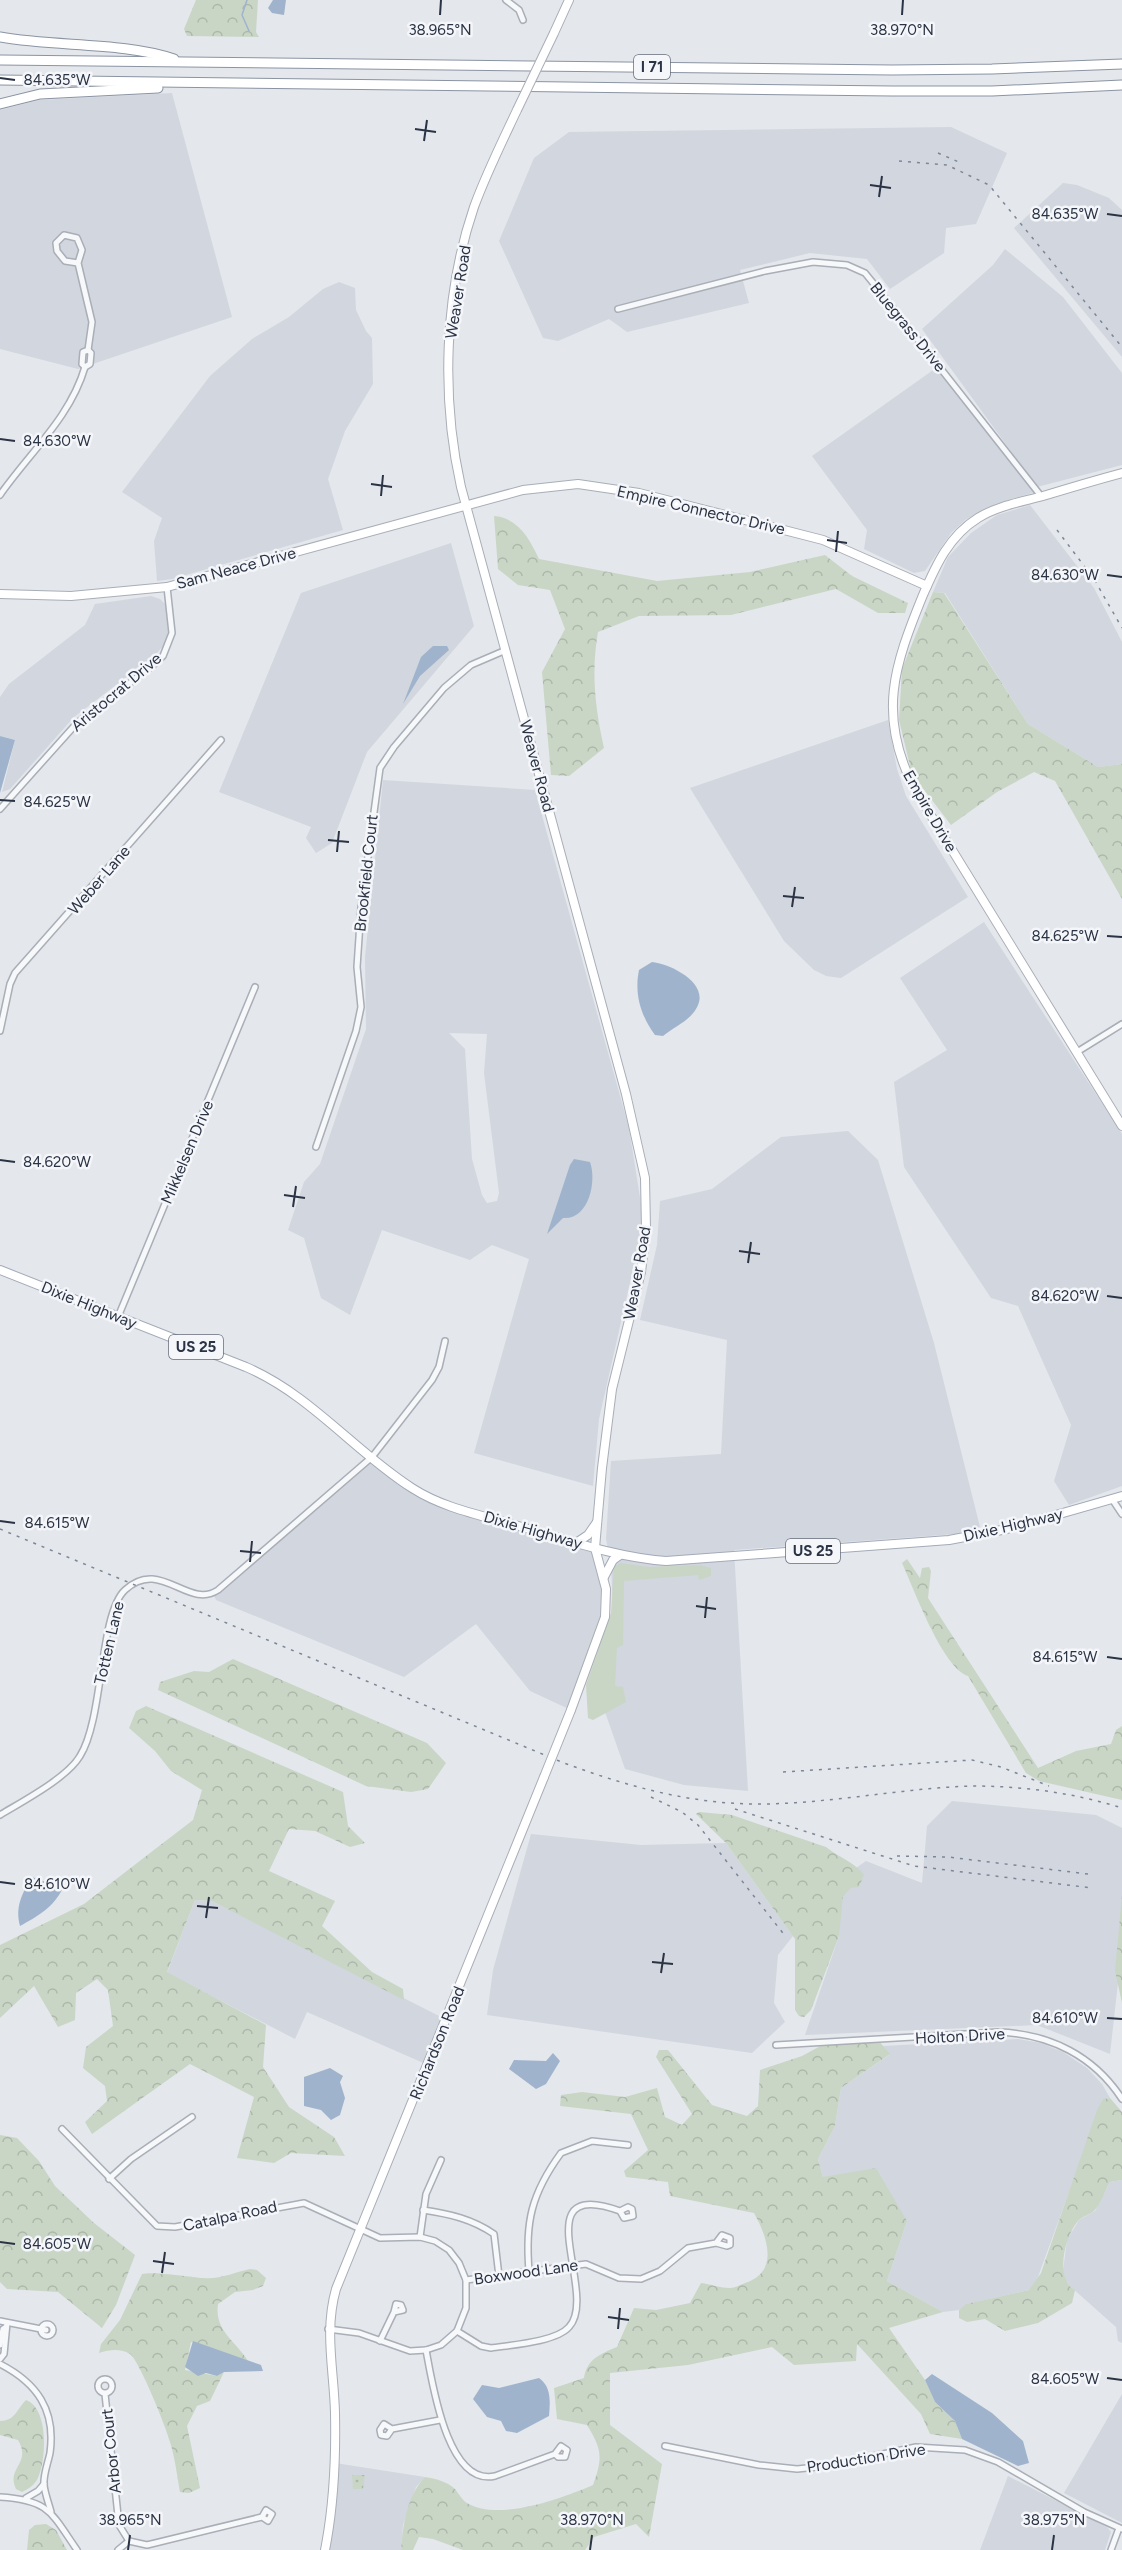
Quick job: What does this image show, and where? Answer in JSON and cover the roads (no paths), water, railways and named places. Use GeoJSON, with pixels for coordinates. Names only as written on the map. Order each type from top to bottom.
{"type":"FeatureCollection","features":[{"type":"Feature","properties":{"kind":"highway"},"geometry":{"type":"LineString","coordinates":[[0,37],[54,45],[155,52],[182,61]]}},
{"type":"Feature","properties":{"kind":"highway","name":"I 71"},"geometry":{"type":"LineString","coordinates":[[0,60],[892,70],[1122,64]]}},
{"type":"Feature","properties":{"kind":"highway","name":"I 71"},"geometry":{"type":"LineString","coordinates":[[0,80],[892,91],[992,91],[1122,85]]}},
{"type":"Feature","properties":{"kind":"highway"},"geometry":{"type":"LineString","coordinates":[[0,104],[40,94],[254,84]]}},
{"type":"Feature","properties":{"kind":"main road","name":"Dixie Highway"},"geometry":{"type":"LineString","coordinates":[[0,1270],[281,1384],[372,1457],[428,1498],[620,1555],[666,1561],[949,1540],[1024,1525],[1122,1496]]}},
{"type":"Feature","properties":{"kind":"main road"},"geometry":{"type":"LineString","coordinates":[[576,1543],[588,1535],[597,1522]]}},
{"type":"Feature","properties":{"kind":"main road"},"geometry":{"type":"LineString","coordinates":[[604,1577],[613,1560],[620,1555]]}},
{"type":"Feature","properties":{"kind":"street"},"geometry":{"type":"LineString","coordinates":[[506,0],[519,10],[523,20]]}},
{"type":"Feature","properties":{"kind":"street","name":"Weaver Road"},"geometry":{"type":"LineString","coordinates":[[569,0],[474,208],[464,247],[450,324],[449,403],[451,435],[467,505],[626,1094],[645,1178],[647,1203],[644,1250],[612,1389],[595,1548]]}},
{"type":"Feature","properties":{"kind":"street"},"geometry":{"type":"LineString","coordinates":[[0,495],[26,459],[58,424],[78,391],[85,367],[82,364],[83,352],[88,350],[92,316],[78,263],[82,257],[81,243],[73,235],[64,235],[56,243],[57,251],[65,261],[78,263]]}},
{"type":"Feature","properties":{"kind":"street","name":"Bluegrass Drive"},"geometry":{"type":"LineString","coordinates":[[618,309],[788,266],[825,262],[856,268],[865,273],[878,289],[1041,496]]}},
{"type":"Feature","properties":{"kind":"street","name":"Empire Drive"},"geometry":{"type":"LineString","coordinates":[[1122,473],[989,512],[969,525],[941,556],[908,633],[895,675],[893,715],[900,755],[914,788],[1122,1126]]}},
{"type":"Feature","properties":{"kind":"street","name":"Empire Connector Drive"},"geometry":{"type":"LineString","coordinates":[[467,505],[549,486],[578,484],[619,489],[807,535],[927,586]]}},
{"type":"Feature","properties":{"kind":"street","name":"Sam Neace Drive"},"geometry":{"type":"LineString","coordinates":[[0,594],[71,596],[167,587],[467,505]]}},
{"type":"Feature","properties":{"kind":"street","name":"Aristocrat Drive"},"geometry":{"type":"LineString","coordinates":[[0,809],[78,723],[163,656],[172,633],[167,587]]}},
{"type":"Feature","properties":{"kind":"street","name":"Brookfield Court"},"geometry":{"type":"LineString","coordinates":[[316,1147],[356,1031],[361,1007],[357,967],[361,908],[380,768],[394,747],[444,688],[471,665],[506,650]]}},
{"type":"Feature","properties":{"kind":"street","name":"Weber Lane"},"geometry":{"type":"LineString","coordinates":[[0,1031],[10,984],[15,973],[220,740]]}},
{"type":"Feature","properties":{"kind":"street","name":"Mikkelsen Drive"},"geometry":{"type":"LineString","coordinates":[[118,1317],[255,987]]}},
{"type":"Feature","properties":{"kind":"street"},"geometry":{"type":"LineString","coordinates":[[1077,1052],[1122,1024]]}},
{"type":"Feature","properties":{"kind":"street","name":"Totten Lane"},"geometry":{"type":"LineString","coordinates":[[0,1815],[68,1770],[81,1756],[91,1728],[114,1608],[125,1589],[143,1579],[158,1578],[196,1594],[213,1593],[372,1457],[432,1380],[439,1367],[445,1341]]}},
{"type":"Feature","properties":{"kind":"street"},"geometry":{"type":"LineString","coordinates":[[1112,1499],[1122,1514]]}},
{"type":"Feature","properties":{"kind":"street","name":"Richardson Road"},"geometry":{"type":"LineString","coordinates":[[325,2550],[335,2478],[335,2410],[328,2329],[336,2289],[571,1710],[605,1617],[604,1577],[595,1548]]}},
{"type":"Feature","properties":{"kind":"street","name":"Holton Drive"},"geometry":{"type":"LineString","coordinates":[[776,2045],[999,2032],[1030,2036],[1058,2044],[1087,2059],[1122,2099]]}},
{"type":"Feature","properties":{"kind":"street"},"geometry":{"type":"LineString","coordinates":[[109,2179],[131,2159],[192,2117]]}},
{"type":"Feature","properties":{"kind":"street","name":"Catalpa Road"},"geometry":{"type":"LineString","coordinates":[[62,2129],[150,2222],[161,2227],[175,2227],[296,2202],[317,2206],[360,2230]]}},
{"type":"Feature","properties":{"kind":"street"},"geometry":{"type":"LineString","coordinates":[[529,2271],[526,2234],[528,2217],[561,2153],[592,2141],[628,2145]]}},
{"type":"Feature","properties":{"kind":"street"},"geometry":{"type":"LineString","coordinates":[[420,2237],[426,2194],[441,2160]]}},
{"type":"Feature","properties":{"kind":"street"},"geometry":{"type":"LineString","coordinates":[[457,2331],[481,2346],[491,2348],[559,2335],[572,2324],[577,2313],[568,2226],[573,2212],[585,2204],[593,2203],[620,2211]]}},
{"type":"Feature","properties":{"kind":"street"},"geometry":{"type":"LineString","coordinates":[[423,2210],[448,2213],[476,2222],[494,2234],[499,2276]]}},
{"type":"Feature","properties":{"kind":"street"},"geometry":{"type":"LineString","coordinates":[[328,2329],[359,2333],[410,2351],[426,2350],[441,2345],[457,2331],[466,2308],[466,2280],[459,2263],[449,2250],[435,2241],[420,2237],[380,2238],[360,2230]]}},
{"type":"Feature","properties":{"kind":"street","name":"Boxwood Lane"},"geometry":{"type":"LineString","coordinates":[[466,2280],[586,2264],[619,2278],[641,2279],[660,2271],[683,2250],[716,2243]]}},
{"type":"Feature","properties":{"kind":"street"},"geometry":{"type":"LineString","coordinates":[[380,2341],[394,2312]]}},
{"type":"Feature","properties":{"kind":"street"},"geometry":{"type":"LineString","coordinates":[[0,2320],[7,2325],[46,2330]]}},
{"type":"Feature","properties":{"kind":"street"},"geometry":{"type":"LineString","coordinates":[[0,2345],[3,2329],[7,2325]]}},
{"type":"Feature","properties":{"kind":"street"},"geometry":{"type":"LineString","coordinates":[[7,2325],[4,2354],[0,2359],[30,2383],[46,2409],[51,2441],[44,2484],[51,2512],[77,2550]]}},
{"type":"Feature","properties":{"kind":"street"},"geometry":{"type":"LineString","coordinates":[[426,2350],[440,2420],[467,2466],[477,2475],[495,2476],[555,2454]]}},
{"type":"Feature","properties":{"kind":"street","name":"Arbor Court"},"geometry":{"type":"LineString","coordinates":[[105,2394],[119,2524],[126,2545]]}},
{"type":"Feature","properties":{"kind":"street"},"geometry":{"type":"LineString","coordinates":[[392,2429],[440,2420]]}},
{"type":"Feature","properties":{"kind":"street","name":"Production Drive"},"geometry":{"type":"LineString","coordinates":[[665,2446],[759,2465],[797,2469],[826,2466],[916,2447],[965,2450],[998,2462],[1084,2512],[1121,2528]]}},
{"type":"Feature","properties":{"kind":"street"},"geometry":{"type":"LineString","coordinates":[[26,2498],[38,2491],[44,2484]]}},
{"type":"Feature","properties":{"kind":"street"},"geometry":{"type":"LineString","coordinates":[[0,2497],[26,2498],[51,2512]]}},
{"type":"Feature","properties":{"kind":"street"},"geometry":{"type":"LineString","coordinates":[[118,2550],[126,2545],[147,2545],[262,2517]]}},
{"type":"Feature","properties":{"kind":"street"},"geometry":{"type":"LineString","coordinates":[[1111,2550],[1121,2528]]}},
{"type":"Feature","properties":{"kind":"water"},"geometry":{"type":"Polygon","coordinates":[[[273,0],[286,0],[284,15],[272,13],[268,8],[273,0]]]}},
{"type":"Feature","properties":{"kind":"water"},"geometry":{"type":"Polygon","coordinates":[[[433,646],[447,646],[449,650],[420,676],[403,704],[421,657],[433,646]]]}},
{"type":"Feature","properties":{"kind":"water"},"geometry":{"type":"Polygon","coordinates":[[[0,736],[15,740],[0,793],[0,736]]]}},
{"type":"Feature","properties":{"kind":"water"},"geometry":{"type":"Polygon","coordinates":[[[652,962],[678,971],[687,977],[699,991],[699,1000],[693,1013],[663,1036],[655,1035],[650,1028],[642,1012],[638,996],[639,970],[652,962]]]}},
{"type":"Feature","properties":{"kind":"water"},"geometry":{"type":"Polygon","coordinates":[[[574,1159],[590,1162],[592,1179],[589,1198],[579,1213],[563,1218],[547,1234],[570,1165],[574,1159]]]}},
{"type":"Feature","properties":{"kind":"water"},"geometry":{"type":"Polygon","coordinates":[[[32,1877],[63,1888],[50,1906],[20,1926],[18,1912],[20,1900],[32,1877]]]}},
{"type":"Feature","properties":{"kind":"water"},"geometry":{"type":"Polygon","coordinates":[[[553,2053],[560,2061],[546,2084],[536,2089],[509,2069],[514,2060],[546,2061],[553,2053]]]}},
{"type":"Feature","properties":{"kind":"water"},"geometry":{"type":"Polygon","coordinates":[[[330,2068],[343,2076],[340,2082],[345,2098],[340,2115],[331,2120],[321,2110],[304,2106],[304,2077],[330,2068]]]}},
{"type":"Feature","properties":{"kind":"water"},"geometry":{"type":"Polygon","coordinates":[[[193,2341],[261,2365],[263,2371],[224,2372],[217,2376],[206,2373],[198,2376],[185,2367],[193,2341]]]}},
{"type":"Feature","properties":{"kind":"water"},"geometry":{"type":"Polygon","coordinates":[[[932,2374],[992,2413],[1023,2441],[1029,2463],[1018,2466],[962,2439],[955,2421],[935,2402],[925,2380],[932,2374]]]}},
{"type":"Feature","properties":{"kind":"water"},"geometry":{"type":"Polygon","coordinates":[[[539,2378],[548,2391],[549,2416],[517,2433],[506,2431],[501,2421],[487,2417],[473,2399],[482,2385],[499,2388],[539,2378]]]}},
{"type":"Feature","properties":{"kind":"waterway"},"geometry":{"type":"LineString","coordinates":[[247,0],[242,15],[249,31]]}},
{"type":"Feature","properties":{"kind":"railway"},"geometry":{"type":"LineString","coordinates":[[938,153],[961,163]]}},
{"type":"Feature","properties":{"kind":"railway"},"geometry":{"type":"LineString","coordinates":[[899,161],[947,165],[989,185],[1122,347]]}},
{"type":"Feature","properties":{"kind":"railway"},"geometry":{"type":"LineString","coordinates":[[1057,530],[1094,579],[1122,628]]}},
{"type":"Feature","properties":{"kind":"railway"},"geometry":{"type":"LineString","coordinates":[[0,1529],[564,1763],[637,1787],[687,1798],[738,1804],[764,1804],[816,1801],[947,1787],[992,1786],[1067,1794],[1122,1808]]}},
{"type":"Feature","properties":{"kind":"railway"},"geometry":{"type":"LineString","coordinates":[[783,1772],[972,1760],[1001,1767],[1049,1786]]}},
{"type":"Feature","properties":{"kind":"railway"},"geometry":{"type":"LineString","coordinates":[[651,1797],[682,1812],[698,1825],[786,1937]]}},
{"type":"Feature","properties":{"kind":"railway"},"geometry":{"type":"LineString","coordinates":[[735,1809],[914,1866],[1092,1888]]}},
{"type":"Feature","properties":{"kind":"railway"},"geometry":{"type":"LineString","coordinates":[[897,1856],[948,1857],[1088,1874]]}}]}
